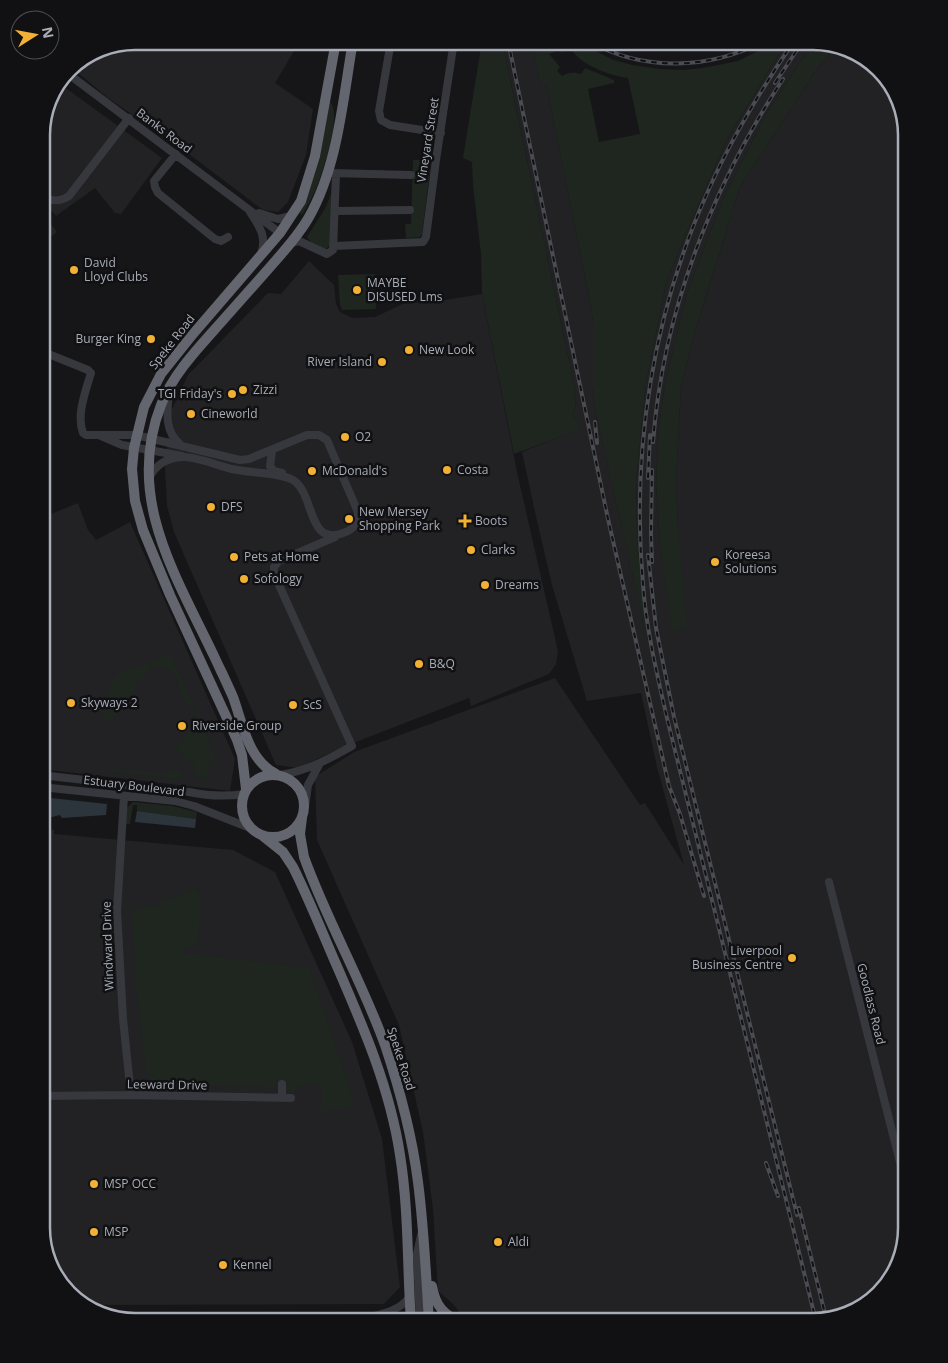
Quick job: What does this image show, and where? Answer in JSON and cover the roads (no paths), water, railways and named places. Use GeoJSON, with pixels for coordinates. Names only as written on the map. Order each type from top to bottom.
{"type":"FeatureCollection","features":[{"type":"Feature","properties":{"kind":"highway","name":"Speke Road"},"geometry":{"type":"LineString","coordinates":[[245,791],[242,755],[237,740],[170,595],[143,530],[135,501],[132,469],[134,448],[144,408],[161,374],[192,334],[280,233],[300,201],[315,156],[334,50]]}},
{"type":"Feature","properties":{"kind":"highway","name":"Speke Road"},"geometry":{"type":"LineString","coordinates":[[278,775],[262,765],[251,746],[226,682],[162,545],[153,517],[148,479],[149,450],[161,404],[180,371],[291,244],[309,217],[332,174],[351,50]]}},
{"type":"Feature","properties":{"kind":"highway"},"geometry":{"type":"LineString","coordinates":[[280,233],[291,244]]}},
{"type":"Feature","properties":{"kind":"highway"},"geometry":{"type":"LineString","coordinates":[[278,775],[290,779],[303,796],[305,807],[302,818],[297,826],[282,836],[273,838],[263,836],[250,828],[242,812],[245,791],[259,777],[278,775]]}},
{"type":"Feature","properties":{"kind":"highway","name":"Speke Road"},"geometry":{"type":"LineString","coordinates":[[302,818],[300,834],[306,864],[380,1034],[394,1074],[408,1125],[418,1182],[423,1228],[419,1313]]}},
{"type":"Feature","properties":{"kind":"highway","name":"Speke Road"},"geometry":{"type":"LineString","coordinates":[[263,836],[283,852],[293,867],[368,1038],[386,1090],[400,1152],[408,1217],[410,1296],[416,1313]]}},
{"type":"Feature","properties":{"kind":"highway"},"geometry":{"type":"LineString","coordinates":[[368,1038],[380,1034]]}},
{"type":"Feature","properties":{"kind":"highway"},"geometry":{"type":"LineString","coordinates":[[423,1228],[436,1304],[445,1313]]}},
{"type":"Feature","properties":{"kind":"street"},"geometry":{"type":"LineString","coordinates":[[389,50],[379,111],[381,120],[390,125],[441,133]]}},
{"type":"Feature","properties":{"kind":"street","name":"Vineyard Street"},"geometry":{"type":"LineString","coordinates":[[334,246],[423,242],[426,237],[453,50]]}},
{"type":"Feature","properties":{"kind":"street","name":"Banks Road"},"geometry":{"type":"LineString","coordinates":[[73,77],[280,233]]}},
{"type":"Feature","properties":{"kind":"street"},"geometry":{"type":"LineString","coordinates":[[50,200],[62,200],[69,196],[129,118]]}},
{"type":"Feature","properties":{"kind":"street"},"geometry":{"type":"LineString","coordinates":[[176,154],[154,181],[158,193],[215,239],[222,241],[228,237]]}},
{"type":"Feature","properties":{"kind":"street"},"geometry":{"type":"LineString","coordinates":[[332,174],[411,175]]}},
{"type":"Feature","properties":{"kind":"street","name":"Speke Road"},"geometry":{"type":"LineString","coordinates":[[332,174],[335,211],[334,246]]}},
{"type":"Feature","properties":{"kind":"street","name":"Banks Road"},"geometry":{"type":"LineString","coordinates":[[248,208],[278,219],[291,216]]}},
{"type":"Feature","properties":{"kind":"street","name":"Banks Road"},"geometry":{"type":"LineString","coordinates":[[248,208],[263,231],[264,246],[260,256]]}},
{"type":"Feature","properties":{"kind":"street"},"geometry":{"type":"LineString","coordinates":[[335,211],[410,210]]}},
{"type":"Feature","properties":{"kind":"street"},"geometry":{"type":"LineString","coordinates":[[291,244],[299,241],[327,254],[331,253],[334,246]]}},
{"type":"Feature","properties":{"kind":"street"},"geometry":{"type":"LineString","coordinates":[[50,355],[91,373],[84,399],[82,429],[86,435],[136,435],[240,460],[249,459],[307,435],[319,435],[327,440],[358,512],[358,520],[355,526],[339,535],[279,561],[274,567],[274,574],[352,746],[319,765],[293,773],[278,775]]}},
{"type":"Feature","properties":{"kind":"street"},"geometry":{"type":"LineString","coordinates":[[170,389],[167,410],[168,428],[173,438],[184,447]]}},
{"type":"Feature","properties":{"kind":"street"},"geometry":{"type":"LineString","coordinates":[[100,435],[134,448],[185,457],[234,470],[286,477],[294,481],[300,489],[319,529],[319,544]]}},
{"type":"Feature","properties":{"kind":"street"},"geometry":{"type":"LineString","coordinates":[[122,445],[130,452],[133,461]]}},
{"type":"Feature","properties":{"kind":"street"},"geometry":{"type":"LineString","coordinates":[[272,450],[270,466],[274,471],[284,473],[286,477]]}},
{"type":"Feature","properties":{"kind":"street"},"geometry":{"type":"LineString","coordinates":[[148,479],[161,462],[185,457]]}},
{"type":"Feature","properties":{"kind":"street"},"geometry":{"type":"LineString","coordinates":[[319,529],[330,536],[339,535]]}},
{"type":"Feature","properties":{"kind":"street"},"geometry":{"type":"LineString","coordinates":[[305,807],[308,784],[319,765]]}},
{"type":"Feature","properties":{"kind":"street","name":"Estuary Boulevard"},"geometry":{"type":"LineString","coordinates":[[50,776],[189,792],[208,796],[227,797],[245,791]]}},
{"type":"Feature","properties":{"kind":"street","name":"Estuary Boulevard"},"geometry":{"type":"LineString","coordinates":[[50,788],[175,802],[194,806],[250,828]]}},
{"type":"Feature","properties":{"kind":"street","name":"Windward Drive"},"geometry":{"type":"LineString","coordinates":[[124,796],[117,911],[123,1019],[131,1095]]}},
{"type":"Feature","properties":{"kind":"street","name":"Goodlass Road"},"geometry":{"type":"LineString","coordinates":[[830,882],[898,1154]]}},
{"type":"Feature","properties":{"kind":"street"},"geometry":{"type":"LineString","coordinates":[[282,1084],[282,1098]]}},
{"type":"Feature","properties":{"kind":"street","name":"Leeward Drive"},"geometry":{"type":"LineString","coordinates":[[50,1096],[131,1095],[291,1098]]}},
{"type":"Feature","properties":{"kind":"street"},"geometry":{"type":"LineString","coordinates":[[382,1313],[394,1310],[406,1302],[410,1296]]}},
{"type":"Feature","properties":{"kind":"railway"},"geometry":{"type":"LineString","coordinates":[[510,50],[608,519],[669,786],[680,814],[704,896]]}},
{"type":"Feature","properties":{"kind":"railway"},"geometry":{"type":"LineString","coordinates":[[608,50],[631,58],[676,64],[721,58],[745,50]]}},
{"type":"Feature","properties":{"kind":"railway"},"geometry":{"type":"LineString","coordinates":[[788,50],[748,113],[727,151],[709,189],[673,284],[650,382],[640,483],[640,534],[647,618],[659,685],[814,1313]]}},
{"type":"Feature","properties":{"kind":"railway"},"geometry":{"type":"LineString","coordinates":[[775,83],[797,50]]}},
{"type":"Feature","properties":{"kind":"railway"},"geometry":{"type":"LineString","coordinates":[[653,442],[668,346],[680,298],[695,252],[713,207],[734,163],[757,120],[783,79]]}},
{"type":"Feature","properties":{"kind":"railway"},"geometry":{"type":"LineString","coordinates":[[595,422],[597,443]]}},
{"type":"Feature","properties":{"kind":"railway"},"geometry":{"type":"LineString","coordinates":[[648,478],[650,435]]}},
{"type":"Feature","properties":{"kind":"railway"},"geometry":{"type":"LineString","coordinates":[[652,470],[652,562]]}},
{"type":"Feature","properties":{"kind":"railway"},"geometry":{"type":"LineString","coordinates":[[648,555],[656,628],[674,717],[797,1215]]}},
{"type":"Feature","properties":{"kind":"railway"},"geometry":{"type":"LineString","coordinates":[[766,1163],[778,1196]]}},
{"type":"Feature","properties":{"kind":"railway"},"geometry":{"type":"LineString","coordinates":[[799,1208],[825,1312]]}},
{"type":"Feature","properties":{"kind":"place","name":"David Lloyd Clubs"},"geometry":{"type":"Point","coordinates":[74,270]}},
{"type":"Feature","properties":{"kind":"place","name":"MAYBE DISUSED Lms"},"geometry":{"type":"Point","coordinates":[357,290]}},
{"type":"Feature","properties":{"kind":"place","name":"Burger King"},"geometry":{"type":"Point","coordinates":[151,339]}},
{"type":"Feature","properties":{"kind":"place","name":"New Look"},"geometry":{"type":"Point","coordinates":[409,350]}},
{"type":"Feature","properties":{"kind":"place","name":"River Island"},"geometry":{"type":"Point","coordinates":[382,362]}},
{"type":"Feature","properties":{"kind":"place","name":"Zizzi"},"geometry":{"type":"Point","coordinates":[243,390]}},
{"type":"Feature","properties":{"kind":"place","name":"TGI Friday's"},"geometry":{"type":"Point","coordinates":[232,394]}},
{"type":"Feature","properties":{"kind":"place","name":"Cineworld"},"geometry":{"type":"Point","coordinates":[191,414]}},
{"type":"Feature","properties":{"kind":"place","name":"O2"},"geometry":{"type":"Point","coordinates":[345,437]}},
{"type":"Feature","properties":{"kind":"place","name":"Costa"},"geometry":{"type":"Point","coordinates":[447,470]}},
{"type":"Feature","properties":{"kind":"place","name":"McDonald's"},"geometry":{"type":"Point","coordinates":[312,471]}},
{"type":"Feature","properties":{"kind":"place","name":"DFS"},"geometry":{"type":"Point","coordinates":[211,507]}},
{"type":"Feature","properties":{"kind":"place","name":"New Mersey Shopping Park"},"geometry":{"type":"Point","coordinates":[349,519]}},
{"type":"Feature","properties":{"kind":"place","name":"Boots"},"geometry":{"type":"Point","coordinates":[465,521]}},
{"type":"Feature","properties":{"kind":"place","name":"Clarks"},"geometry":{"type":"Point","coordinates":[471,550]}},
{"type":"Feature","properties":{"kind":"place","name":"Pets at Home"},"geometry":{"type":"Point","coordinates":[234,557]}},
{"type":"Feature","properties":{"kind":"place","name":"Koreesa Solutions"},"geometry":{"type":"Point","coordinates":[715,562]}},
{"type":"Feature","properties":{"kind":"place","name":"Sofology"},"geometry":{"type":"Point","coordinates":[244,579]}},
{"type":"Feature","properties":{"kind":"place","name":"Dreams"},"geometry":{"type":"Point","coordinates":[485,585]}},
{"type":"Feature","properties":{"kind":"place","name":"B&Q"},"geometry":{"type":"Point","coordinates":[419,664]}},
{"type":"Feature","properties":{"kind":"place","name":"Skyways 2"},"geometry":{"type":"Point","coordinates":[71,703]}},
{"type":"Feature","properties":{"kind":"place","name":"ScS"},"geometry":{"type":"Point","coordinates":[293,705]}},
{"type":"Feature","properties":{"kind":"place","name":"Riverside Group"},"geometry":{"type":"Point","coordinates":[182,726]}},
{"type":"Feature","properties":{"kind":"place","name":"Liverpool Business Centre"},"geometry":{"type":"Point","coordinates":[792,958]}},
{"type":"Feature","properties":{"kind":"place","name":"MSP OCC"},"geometry":{"type":"Point","coordinates":[94,1184]}},
{"type":"Feature","properties":{"kind":"place","name":"MSP"},"geometry":{"type":"Point","coordinates":[94,1232]}},
{"type":"Feature","properties":{"kind":"place","name":"Aldi"},"geometry":{"type":"Point","coordinates":[498,1242]}},
{"type":"Feature","properties":{"kind":"place","name":"Kennel"},"geometry":{"type":"Point","coordinates":[223,1265]}}]}
